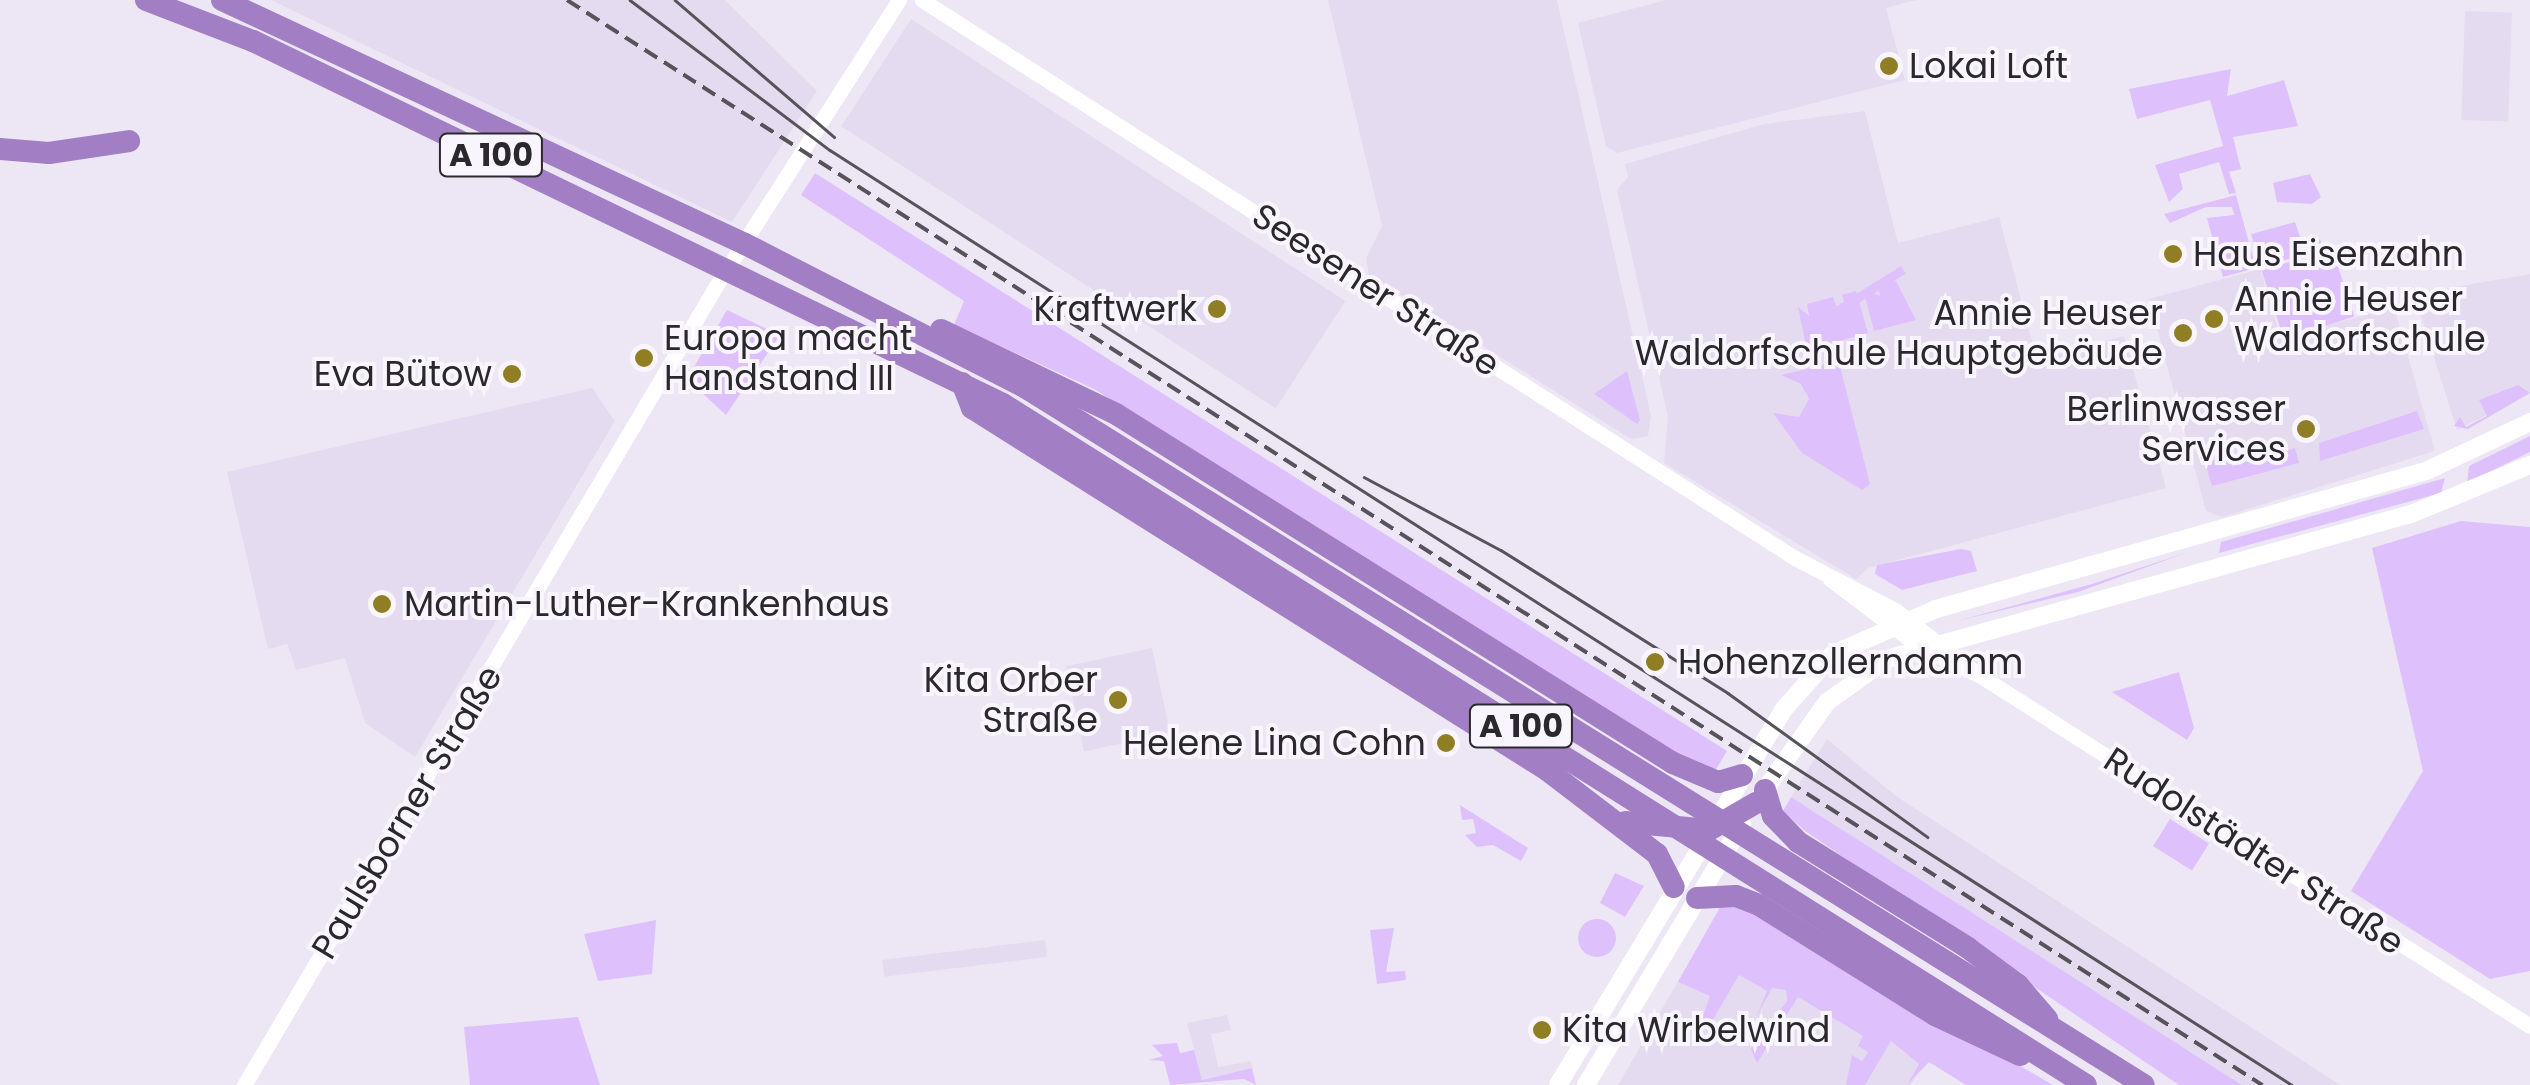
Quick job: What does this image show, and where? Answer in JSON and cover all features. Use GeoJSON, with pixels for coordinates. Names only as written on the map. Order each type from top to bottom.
{"type":"FeatureCollection","features":[{"type":"Feature","properties":{"kind":"highway","name":"A 100"},"geometry":{"type":"LineString","coordinates":[[146,0],[253,42],[962,383],[2080,1082]]}},
{"type":"Feature","properties":{"kind":"highway","name":"A 100"},"geometry":{"type":"LineString","coordinates":[[222,0],[912,329],[1147,461],[2144,1085]]}},
{"type":"Feature","properties":{"kind":"highway"},"geometry":{"type":"LineString","coordinates":[[0,149],[48,153],[129,141]]}},
{"type":"Feature","properties":{"kind":"highway"},"geometry":{"type":"LineString","coordinates":[[912,329],[942,330],[1086,397],[1673,763],[1714,782],[1737,784],[1715,844]]}},
{"type":"Feature","properties":{"kind":"highway"},"geometry":{"type":"LineString","coordinates":[[962,383],[972,408],[1617,820],[1663,860],[1674,887]]}},
{"type":"Feature","properties":{"kind":"highway"},"geometry":{"type":"LineString","coordinates":[[1673,763],[1715,844],[1754,898],[1934,1015],[2080,1082]]}},
{"type":"Feature","properties":{"kind":"highway"},"geometry":{"type":"LineString","coordinates":[[1715,844],[1760,797],[1798,842],[2006,975],[2058,1032]]}},
{"type":"Feature","properties":{"kind":"highway"},"geometry":{"type":"LineString","coordinates":[[1617,820],[1715,844],[1798,842]]}},
{"type":"Feature","properties":{"kind":"highway"},"geometry":{"type":"LineString","coordinates":[[1697,898],[1724,894],[1754,898]]}},
{"type":"Feature","properties":{"kind":"main road"},"geometry":{"type":"LineString","coordinates":[[1737,784],[1783,710],[1833,654],[1887,625],[2388,484],[2530,422]]}},
{"type":"Feature","properties":{"kind":"main road"},"geometry":{"type":"LineString","coordinates":[[1760,797],[1806,727],[1860,676],[1920,646],[2411,514],[2530,465]]}},
{"type":"Feature","properties":{"kind":"main road"},"geometry":{"type":"LineString","coordinates":[[1558,1085],[1674,887],[1715,844]]}},
{"type":"Feature","properties":{"kind":"main road"},"geometry":{"type":"LineString","coordinates":[[1586,1085],[1697,898],[1715,844]]}},
{"type":"Feature","properties":{"kind":"street","name":"Paulsborner Straße"},"geometry":{"type":"LineString","coordinates":[[244,1085],[720,280],[899,0]]}},
{"type":"Feature","properties":{"kind":"street","name":"Seesener Straße"},"geometry":{"type":"LineString","coordinates":[[922,0],[1830,579],[1907,618],[1942,641]]}},
{"type":"Feature","properties":{"kind":"street","name":"Seesener Straße"},"geometry":{"type":"LineString","coordinates":[[1830,579],[1887,625]]}},
{"type":"Feature","properties":{"kind":"street","name":"Rudolstädter Straße"},"geometry":{"type":"LineString","coordinates":[[1887,625],[1979,676],[2530,1026]]}},
{"type":"Feature","properties":{"kind":"street","name":"Rudolstädter Straße"},"geometry":{"type":"LineString","coordinates":[[1942,641],[1979,676]]}},
{"type":"Feature","properties":{"kind":"shaded area"},"geometry":{"type":"Polygon","coordinates":[[[271,0],[725,0],[817,91],[732,222],[271,0]]]}},
{"type":"Feature","properties":{"kind":"shaded area"},"geometry":{"type":"Polygon","coordinates":[[[1328,0],[1557,0],[1651,416],[1648,436],[1631,439],[1369,275],[1366,258],[1382,226],[1328,0]]]}},
{"type":"Feature","properties":{"kind":"shaded area"},"geometry":{"type":"Polygon","coordinates":[[[1666,0],[1917,0],[1886,8],[1905,80],[1617,153],[1606,146],[1578,23],[1666,0]]]}},
{"type":"Feature","properties":{"kind":"shaded area"},"geometry":{"type":"Polygon","coordinates":[[[2465,11],[2512,13],[2508,122],[2461,120],[2465,11]]]}},
{"type":"Feature","properties":{"kind":"shaded area"},"geometry":{"type":"Polygon","coordinates":[[[911,19],[1345,301],[1276,408],[841,126],[911,19]]]}},
{"type":"Feature","properties":{"kind":"shaded area"},"geometry":{"type":"Polygon","coordinates":[[[2231,69],[2227,96],[2284,80],[2298,126],[2233,137],[2241,169],[2229,172],[2236,193],[2229,194],[2219,162],[2179,174],[2183,189],[2169,202],[2155,165],[2223,146],[2210,100],[2137,119],[2129,89],[2231,69]]]}},
{"type":"Feature","properties":{"kind":"shaded area"},"geometry":{"type":"Polygon","coordinates":[[[1865,111],[1898,243],[1999,217],[2037,360],[2124,336],[2166,488],[1868,568],[1856,579],[1664,463],[1668,417],[1617,190],[1628,177],[1625,164],[1764,124],[1865,111]]]}},
{"type":"Feature","properties":{"kind":"shaded area"},"geometry":{"type":"Polygon","coordinates":[[[815,173],[1727,751],[1715,771],[1678,756],[1094,389],[954,325],[964,301],[801,195],[815,173]]]}},
{"type":"Feature","properties":{"kind":"shaded area"},"geometry":{"type":"Polygon","coordinates":[[[2310,174],[2321,197],[2312,204],[2277,202],[2273,183],[2310,174]]]}},
{"type":"Feature","properties":{"kind":"shaded area"},"geometry":{"type":"Polygon","coordinates":[[[2236,195],[2256,268],[2223,277],[2207,218],[2234,215],[2232,207],[2206,207],[2170,223],[2164,214],[2236,195]]]}},
{"type":"Feature","properties":{"kind":"shaded area"},"geometry":{"type":"Polygon","coordinates":[[[2295,222],[2302,243],[2320,239],[2323,249],[2260,267],[2251,234],[2295,222]]]}},
{"type":"Feature","properties":{"kind":"shaded area"},"geometry":{"type":"Polygon","coordinates":[[[2332,248],[2354,316],[2284,339],[2262,271],[2332,248]]]}},
{"type":"Feature","properties":{"kind":"shaded area"},"geometry":{"type":"Polygon","coordinates":[[[1901,266],[1906,274],[1813,331],[1809,324],[1901,266]]]}},
{"type":"Feature","properties":{"kind":"shaded area"},"geometry":{"type":"Polygon","coordinates":[[[2260,269],[2281,338],[2394,307],[2435,451],[2222,517],[2206,511],[2149,299],[2260,269]]]}},
{"type":"Feature","properties":{"kind":"shaded area"},"geometry":{"type":"Polygon","coordinates":[[[2530,274],[2530,393],[2457,430],[2414,294],[2530,274]]]}},
{"type":"Feature","properties":{"kind":"shaded area"},"geometry":{"type":"Polygon","coordinates":[[[1896,281],[1916,320],[1874,331],[1863,289],[1880,296],[1878,285],[1896,281]]]}},
{"type":"Feature","properties":{"kind":"shaded area"},"geometry":{"type":"Polygon","coordinates":[[[1856,291],[1868,333],[1807,350],[1798,307],[1809,316],[1807,304],[1833,297],[1837,308],[1845,306],[1842,295],[1856,291]]]}},
{"type":"Feature","properties":{"kind":"shaded area"},"geometry":{"type":"Polygon","coordinates":[[[727,310],[780,335],[726,415],[687,379],[727,310]]]}},
{"type":"Feature","properties":{"kind":"shaded area"},"geometry":{"type":"Polygon","coordinates":[[[1824,365],[1840,366],[1870,484],[1862,490],[1802,453],[1773,413],[1799,417],[1809,399],[1801,384],[1781,375],[1824,365]]]}},
{"type":"Feature","properties":{"kind":"shaded area"},"geometry":{"type":"Polygon","coordinates":[[[1627,371],[1640,420],[1637,424],[1594,394],[1627,371]]]}},
{"type":"Feature","properties":{"kind":"shaded area"},"geometry":{"type":"Polygon","coordinates":[[[2518,385],[2530,393],[2468,429],[2454,426],[2460,417],[2466,427],[2487,416],[2479,400],[2518,385]]]}},
{"type":"Feature","properties":{"kind":"shaded area","name":"Martin-Luther-Krankenhaus"},"geometry":{"type":"Polygon","coordinates":[[[592,388],[615,421],[415,757],[365,723],[345,658],[296,670],[287,644],[268,649],[227,472],[592,388]]]}},
{"type":"Feature","properties":{"kind":"shaded area"},"geometry":{"type":"Polygon","coordinates":[[[2417,411],[2424,429],[2320,461],[2319,443],[2417,411]]]}},
{"type":"Feature","properties":{"kind":"shaded area"},"geometry":{"type":"Polygon","coordinates":[[[2530,436],[2530,452],[2467,483],[2469,466],[2530,436]]]}},
{"type":"Feature","properties":{"kind":"shaded area"},"geometry":{"type":"Polygon","coordinates":[[[2295,448],[2299,463],[2212,486],[2205,463],[2228,456],[2232,466],[2295,448]]]}},
{"type":"Feature","properties":{"kind":"shaded area"},"geometry":{"type":"Polygon","coordinates":[[[2445,478],[2441,493],[2219,553],[2221,542],[2445,478]]]}},
{"type":"Feature","properties":{"kind":"shaded area"},"geometry":{"type":"Polygon","coordinates":[[[2461,521],[2530,527],[2530,971],[2490,979],[2351,891],[2423,771],[2372,548],[2461,521]]]}},
{"type":"Feature","properties":{"kind":"shaded area"},"geometry":{"type":"Polygon","coordinates":[[[1961,549],[1971,551],[1977,571],[1902,590],[1875,574],[1877,565],[1961,549]]]}},
{"type":"Feature","properties":{"kind":"shaded area"},"geometry":{"type":"Polygon","coordinates":[[[2191,551],[2078,592],[1957,621],[2092,584],[2191,551]]]}},
{"type":"Feature","properties":{"kind":"shaded area","name":"Kita Orber Straße"},"geometry":{"type":"Polygon","coordinates":[[[1152,648],[1170,733],[1084,751],[1066,666],[1152,648]]]}},
{"type":"Feature","properties":{"kind":"shaded area"},"geometry":{"type":"Polygon","coordinates":[[[2179,672],[2194,728],[2187,740],[2112,692],[2179,672]]]}},
{"type":"Feature","properties":{"kind":"shaded area"},"geometry":{"type":"Polygon","coordinates":[[[1827,739],[1896,796],[2340,1085],[2242,1085],[1791,797],[1827,739]]]}},
{"type":"Feature","properties":{"kind":"shaded area"},"geometry":{"type":"Polygon","coordinates":[[[1791,797],[2242,1085],[2179,1085],[1805,831],[1783,811],[1791,797]]]}},
{"type":"Feature","properties":{"kind":"shaded area"},"geometry":{"type":"Polygon","coordinates":[[[1460,805],[1528,848],[1521,861],[1493,845],[1477,847],[1465,835],[1476,833],[1473,819],[1462,820],[1460,805]]]}},
{"type":"Feature","properties":{"kind":"shaded area"},"geometry":{"type":"Polygon","coordinates":[[[2170,819],[2209,843],[2192,871],[2153,846],[2170,819]]]}},
{"type":"Feature","properties":{"kind":"shaded area"},"geometry":{"type":"Polygon","coordinates":[[[1615,873],[1644,886],[1625,917],[1600,903],[1615,873]]]}},
{"type":"Feature","properties":{"kind":"shaded area"},"geometry":{"type":"Polygon","coordinates":[[[1724,900],[1766,917],[2053,1085],[1966,1085],[1929,1062],[1907,1085],[1919,1064],[1891,1041],[1865,1085],[1846,1085],[1852,1055],[1862,1061],[1868,1052],[1858,1046],[1863,1036],[1798,997],[1757,1063],[1751,1049],[1787,1001],[1786,990],[1772,988],[1757,1016],[1767,991],[1739,975],[1707,1030],[1700,1025],[1710,996],[1678,982],[1724,900]]]}},
{"type":"Feature","properties":{"kind":"shaded area"},"geometry":{"type":"Polygon","coordinates":[[[1597,919],[1610,925],[1616,938],[1610,951],[1597,957],[1584,951],[1578,938],[1584,925],[1597,919]]]}},
{"type":"Feature","properties":{"kind":"shaded area"},"geometry":{"type":"Polygon","coordinates":[[[656,920],[652,974],[598,981],[584,934],[656,920]]]}},
{"type":"Feature","properties":{"kind":"shaded area"},"geometry":{"type":"Polygon","coordinates":[[[1394,928],[1386,972],[1405,971],[1406,980],[1377,984],[1370,930],[1394,928]]]}},
{"type":"Feature","properties":{"kind":"shaded area"},"geometry":{"type":"Polygon","coordinates":[[[1706,933],[1926,1061],[1911,1085],[1618,1085],[1706,933]]]}},
{"type":"Feature","properties":{"kind":"shaded area"},"geometry":{"type":"Polygon","coordinates":[[[1045,940],[1047,957],[884,977],[882,960],[1045,940]]]}},
{"type":"Feature","properties":{"kind":"shaded area"},"geometry":{"type":"Polygon","coordinates":[[[1227,1015],[1231,1030],[1211,1034],[1218,1067],[1251,1061],[1252,1068],[1202,1080],[1187,1023],[1227,1015]]]}},
{"type":"Feature","properties":{"kind":"shaded area"},"geometry":{"type":"Polygon","coordinates":[[[578,1017],[600,1085],[470,1085],[464,1027],[578,1017]]]}},
{"type":"Feature","properties":{"kind":"shaded area"},"geometry":{"type":"Polygon","coordinates":[[[1177,1043],[1180,1053],[1194,1050],[1202,1080],[1252,1068],[1256,1085],[1244,1079],[1170,1085],[1164,1061],[1149,1060],[1163,1056],[1152,1045],[1177,1043]]]}},
{"type":"Feature","properties":{"kind":"tram line"},"geometry":{"type":"LineString","coordinates":[[630,0],[830,150],[2292,1085]]}},
{"type":"Feature","properties":{"kind":"tram line"},"geometry":{"type":"LineString","coordinates":[[675,0],[834,137]]}},
{"type":"Feature","properties":{"kind":"tram line"},"geometry":{"type":"LineString","coordinates":[[1364,477],[1501,550],[1728,693],[1928,837]]}},
{"type":"Feature","properties":{"kind":"railway"},"geometry":{"type":"LineString","coordinates":[[567,0],[2262,1085]]}},
{"type":"Feature","properties":{"kind":"place","name":"Lokai Loft"},"geometry":{"type":"Point","coordinates":[1889,66]}},
{"type":"Feature","properties":{"kind":"place","name":"Haus Eisenzahn"},"geometry":{"type":"Point","coordinates":[2173,254]}},
{"type":"Feature","properties":{"kind":"place","name":"Kraftwerk"},"geometry":{"type":"Point","coordinates":[1217,309]}},
{"type":"Feature","properties":{"kind":"place","name":"Annie Heuser Waldorfschule"},"geometry":{"type":"Point","coordinates":[2214,319]}},
{"type":"Feature","properties":{"kind":"place","name":"Annie Heuser Waldorfschule Hauptgebäude"},"geometry":{"type":"Point","coordinates":[2183,333]}},
{"type":"Feature","properties":{"kind":"place","name":"Europa macht Handstand III"},"geometry":{"type":"Point","coordinates":[644,358]}},
{"type":"Feature","properties":{"kind":"place","name":"Eva Bütow"},"geometry":{"type":"Point","coordinates":[512,374]}},
{"type":"Feature","properties":{"kind":"place","name":"Berlinwasser Services"},"geometry":{"type":"Point","coordinates":[2306,429]}},
{"type":"Feature","properties":{"kind":"place","name":"Martin-Luther-Krankenhaus"},"geometry":{"type":"Point","coordinates":[382,604]}},
{"type":"Feature","properties":{"kind":"place","name":"Hohenzollerndamm"},"geometry":{"type":"Point","coordinates":[1655,662]}},
{"type":"Feature","properties":{"kind":"place","name":"Kita Orber Straße"},"geometry":{"type":"Point","coordinates":[1118,700]}},
{"type":"Feature","properties":{"kind":"place","name":"Helene Lina Cohn"},"geometry":{"type":"Point","coordinates":[1446,743]}},
{"type":"Feature","properties":{"kind":"place","name":"Kita Wirbelwind"},"geometry":{"type":"Point","coordinates":[1542,1030]}}]}
